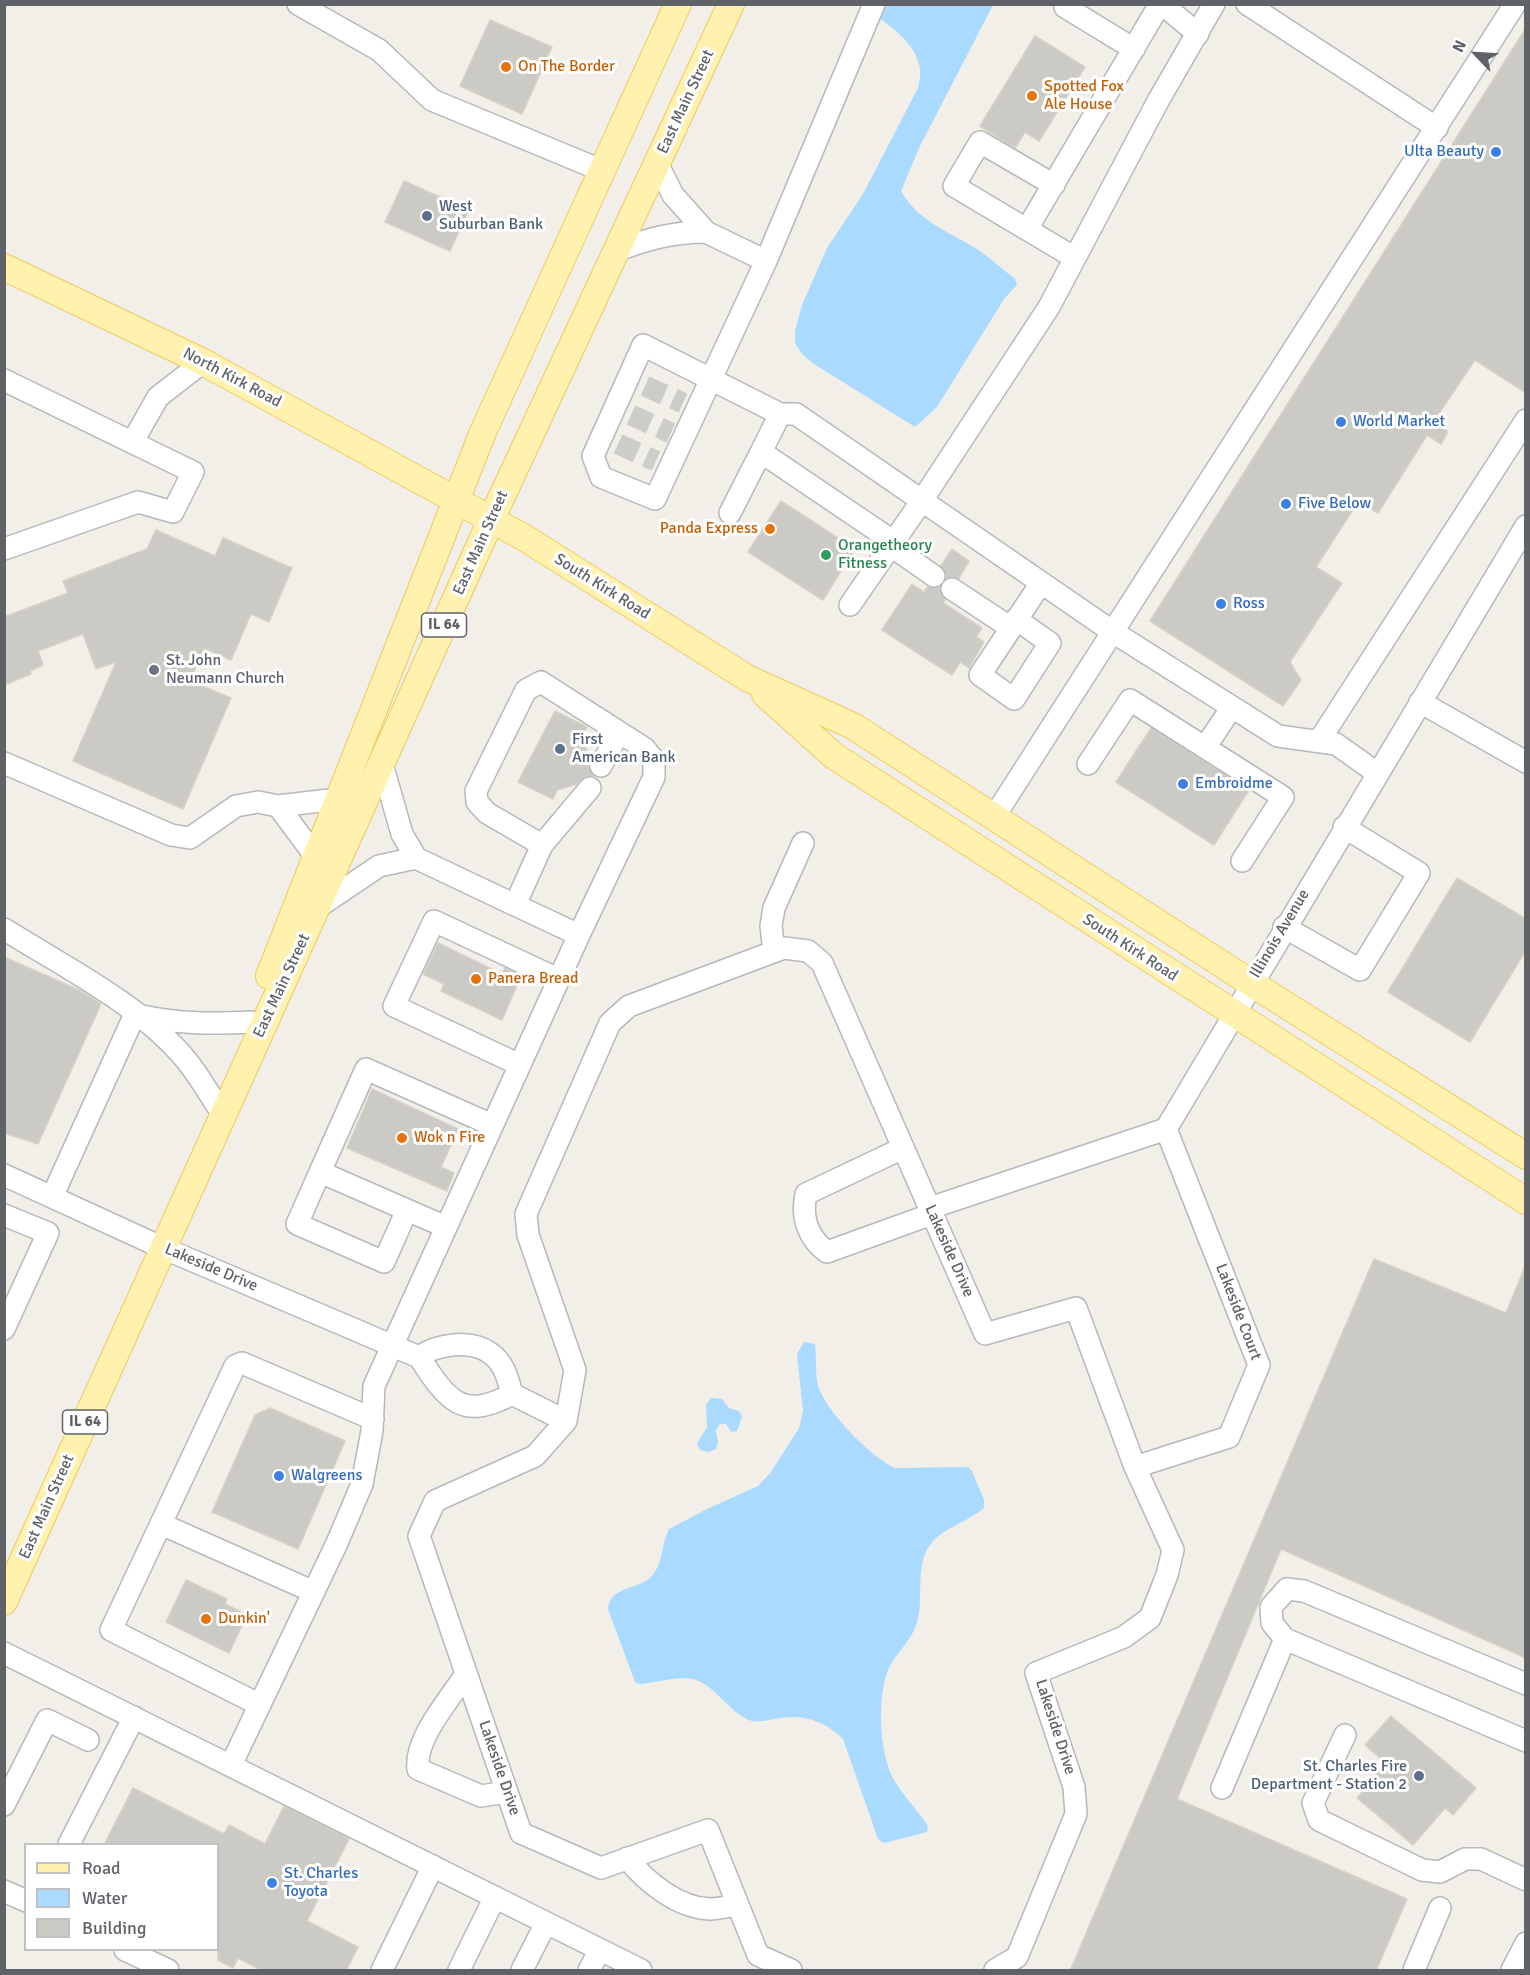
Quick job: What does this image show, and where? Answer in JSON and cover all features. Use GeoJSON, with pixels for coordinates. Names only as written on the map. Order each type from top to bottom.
{"type":"FeatureCollection","features":[{"type":"Feature","properties":{"kind":"main road","name":"East Main Street"},"geometry":{"type":"LineString","coordinates":[[163,1248],[455,500],[678,4]]}},
{"type":"Feature","properties":{"kind":"main road","name":"East Main Street"},"geometry":{"type":"LineString","coordinates":[[4,1602],[491,520],[731,4]]}},
{"type":"Feature","properties":{"kind":"main road","name":"North Kirk Road"},"geometry":{"type":"LineString","coordinates":[[4,267],[203,362],[455,500]]}},
{"type":"Feature","properties":{"kind":"main road","name":"South Kirk Road"},"geometry":{"type":"LineString","coordinates":[[455,500],[747,678],[853,726],[1251,983],[1526,1155]]}},
{"type":"Feature","properties":{"kind":"main road","name":"South Kirk Road"},"geometry":{"type":"LineString","coordinates":[[747,678],[834,756],[1526,1201]]}},
{"type":"Feature","properties":{"kind":"street"},"geometry":{"type":"LineString","coordinates":[[298,4],[379,50],[432,100],[603,171]]}},
{"type":"Feature","properties":{"kind":"street"},"geometry":{"type":"LineString","coordinates":[[874,4],[766,261],[711,379],[690,406],[663,464],[655,500],[601,477],[593,456],[610,440],[637,382],[643,345],[711,379],[780,414],[796,414],[1113,632],[1278,736],[1336,744],[1377,773]]}},
{"type":"Feature","properties":{"kind":"street"},"geometry":{"type":"LineString","coordinates":[[1066,4],[1065,7],[1134,49]]}},
{"type":"Feature","properties":{"kind":"street"},"geometry":{"type":"LineString","coordinates":[[1027,230],[1161,4],[1198,34]]}},
{"type":"Feature","properties":{"kind":"street"},"geometry":{"type":"LineString","coordinates":[[850,605],[921,502],[1049,307],[1158,101],[1214,4]]}},
{"type":"Feature","properties":{"kind":"street"},"geometry":{"type":"LineString","coordinates":[[1247,4],[1437,128]]}},
{"type":"Feature","properties":{"kind":"street"},"geometry":{"type":"LineString","coordinates":[[994,817],[1515,4]]}},
{"type":"Feature","properties":{"kind":"street"},"geometry":{"type":"LineString","coordinates":[[1054,185],[980,142],[954,186],[1075,258]]}},
{"type":"Feature","properties":{"kind":"street"},"geometry":{"type":"LineString","coordinates":[[657,163],[673,195],[706,232],[766,261]]}},
{"type":"Feature","properties":{"kind":"street"},"geometry":{"type":"LineString","coordinates":[[616,251],[651,237],[682,232],[706,232]]}},
{"type":"Feature","properties":{"kind":"street"},"geometry":{"type":"LineString","coordinates":[[133,441],[158,397],[203,362]]}},
{"type":"Feature","properties":{"kind":"street"},"geometry":{"type":"LineString","coordinates":[[4,380],[193,472],[173,512],[138,502],[4,549]]}},
{"type":"Feature","properties":{"kind":"street"},"geometry":{"type":"LineString","coordinates":[[730,513],[780,414]]}},
{"type":"Feature","properties":{"kind":"street"},"geometry":{"type":"LineString","coordinates":[[1319,741],[1526,420]]}},
{"type":"Feature","properties":{"kind":"street"},"geometry":{"type":"LineString","coordinates":[[761,452],[934,576]]}},
{"type":"Feature","properties":{"kind":"street","name":"Illinois Avenue"},"geometry":{"type":"LineString","coordinates":[[1166,1129],[1232,1014],[1526,526]]}},
{"type":"Feature","properties":{"kind":"street"},"geometry":{"type":"LineString","coordinates":[[952,589],[1013,624],[1041,583]]}},
{"type":"Feature","properties":{"kind":"street"},"geometry":{"type":"LineString","coordinates":[[231,1765],[314,1592],[362,1484],[373,1419],[374,1386],[558,979],[654,777],[656,767],[654,760],[644,748],[541,682],[526,690],[476,791],[477,802],[487,813],[542,845]]}},
{"type":"Feature","properties":{"kind":"street"},"geometry":{"type":"LineString","coordinates":[[1088,764],[1130,700],[1206,746],[1283,797],[1242,861]]}},
{"type":"Feature","properties":{"kind":"street"},"geometry":{"type":"LineString","coordinates":[[1420,702],[1526,762]]}},
{"type":"Feature","properties":{"kind":"street"},"geometry":{"type":"LineString","coordinates":[[1206,746],[1232,707]]}},
{"type":"Feature","properties":{"kind":"street"},"geometry":{"type":"LineString","coordinates":[[602,766],[619,732]]}},
{"type":"Feature","properties":{"kind":"street"},"geometry":{"type":"LineString","coordinates":[[4,763],[171,835],[190,838],[236,806],[258,802],[278,806],[338,799]]}},
{"type":"Feature","properties":{"kind":"street"},"geometry":{"type":"LineString","coordinates":[[382,764],[395,817],[416,858],[579,934]]}},
{"type":"Feature","properties":{"kind":"street"},"geometry":{"type":"LineString","coordinates":[[515,905],[542,845],[590,788]]}},
{"type":"Feature","properties":{"kind":"street"},"geometry":{"type":"LineString","coordinates":[[278,806],[316,857]]}},
{"type":"Feature","properties":{"kind":"street"},"geometry":{"type":"LineString","coordinates":[[1284,927],[1360,970],[1413,883],[1419,873],[1344,827]]}},
{"type":"Feature","properties":{"kind":"street"},"geometry":{"type":"LineString","coordinates":[[774,951],[771,926],[774,908],[803,843]]}},
{"type":"Feature","properties":{"kind":"street"},"geometry":{"type":"LineString","coordinates":[[318,907],[379,866],[416,858]]}},
{"type":"Feature","properties":{"kind":"street"},"geometry":{"type":"LineString","coordinates":[[520,1065],[394,1006],[434,921],[558,979]]}},
{"type":"Feature","properties":{"kind":"street"},"geometry":{"type":"LineString","coordinates":[[4,929],[135,1014],[186,1060],[218,1107]]}},
{"type":"Feature","properties":{"kind":"street","name":"Lakeside Drive"},"geometry":{"type":"LineString","coordinates":[[791,1971],[758,1955],[708,1830],[601,1868],[521,1833],[419,1536],[435,1501],[535,1456],[566,1421],[575,1370],[528,1235],[526,1214],[610,1023],[629,1006],[784,948],[808,951],[822,963],[985,1334],[1076,1308],[1136,1467],[1173,1550],[1167,1575],[1150,1618],[1124,1637],[1036,1673],[1074,1787],[1076,1814],[1017,1957],[995,1971]]}},
{"type":"Feature","properties":{"kind":"street"},"geometry":{"type":"LineString","coordinates":[[135,1014],[170,1022],[251,1022]]}},
{"type":"Feature","properties":{"kind":"street"},"geometry":{"type":"LineString","coordinates":[[52,1197],[135,1014]]}},
{"type":"Feature","properties":{"kind":"street"},"geometry":{"type":"LineString","coordinates":[[407,1210],[384,1262],[297,1224],[366,1069],[492,1125]]}},
{"type":"Feature","properties":{"kind":"street"},"geometry":{"type":"LineString","coordinates":[[903,1148],[806,1194],[802,1212],[814,1243],[827,1252],[931,1211],[1166,1129]]}},
{"type":"Feature","properties":{"kind":"street","name":"Lakeside Court"},"geometry":{"type":"LineString","coordinates":[[1136,1467],[1229,1437],[1259,1365],[1166,1129]]}},
{"type":"Feature","properties":{"kind":"street"},"geometry":{"type":"LineString","coordinates":[[320,1172],[446,1227]]}},
{"type":"Feature","properties":{"kind":"street","name":"Lakeside Drive"},"geometry":{"type":"LineString","coordinates":[[4,1175],[163,1248],[419,1357]]}},
{"type":"Feature","properties":{"kind":"street"},"geometry":{"type":"LineString","coordinates":[[4,1215],[48,1233],[4,1329]]}},
{"type":"Feature","properties":{"kind":"street"},"geometry":{"type":"LineString","coordinates":[[512,1394],[481,1407],[459,1403],[438,1384],[419,1357],[432,1347],[442,1346],[463,1346],[490,1352],[503,1368],[512,1394],[566,1421]]}},
{"type":"Feature","properties":{"kind":"street"},"geometry":{"type":"LineString","coordinates":[[260,1705],[111,1630],[235,1366],[242,1362],[373,1419]]}},
{"type":"Feature","properties":{"kind":"street"},"geometry":{"type":"LineString","coordinates":[[161,1524],[314,1592]]}},
{"type":"Feature","properties":{"kind":"street"},"geometry":{"type":"LineString","coordinates":[[1526,1684],[1304,1592],[1287,1589],[1271,1607],[1272,1623],[1285,1639],[1526,1742]]}},
{"type":"Feature","properties":{"kind":"street"},"geometry":{"type":"LineString","coordinates":[[1222,1788],[1285,1639]]}},
{"type":"Feature","properties":{"kind":"street"},"geometry":{"type":"LineString","coordinates":[[4,1653],[641,1971]]}},
{"type":"Feature","properties":{"kind":"street"},"geometry":{"type":"LineString","coordinates":[[466,1674],[424,1738],[417,1759],[418,1769],[481,1796],[507,1792]]}},
{"type":"Feature","properties":{"kind":"street"},"geometry":{"type":"LineString","coordinates":[[70,1843],[134,1717]]}},
{"type":"Feature","properties":{"kind":"street"},"geometry":{"type":"LineString","coordinates":[[4,1805],[47,1720],[88,1740]]}},
{"type":"Feature","properties":{"kind":"street"},"geometry":{"type":"LineString","coordinates":[[1344,1735],[1313,1803],[1319,1820],[1422,1870],[1440,1872],[1465,1859],[1481,1859],[1526,1880]]}},
{"type":"Feature","properties":{"kind":"street"},"geometry":{"type":"LineString","coordinates":[[627,1858],[645,1880],[688,1905],[710,1909],[738,1905]]}},
{"type":"Feature","properties":{"kind":"street"},"geometry":{"type":"LineString","coordinates":[[382,1971],[433,1866]]}},
{"type":"Feature","properties":{"kind":"street"},"geometry":{"type":"LineString","coordinates":[[4,1891],[24,1900]]}},
{"type":"Feature","properties":{"kind":"street"},"geometry":{"type":"LineString","coordinates":[[459,1971],[495,1897]]}},
{"type":"Feature","properties":{"kind":"street"},"geometry":{"type":"LineString","coordinates":[[1414,1971],[1440,1908]]}},
{"type":"Feature","properties":{"kind":"street"},"geometry":{"type":"LineString","coordinates":[[522,1971],[546,1923]]}},
{"type":"Feature","properties":{"kind":"street"},"geometry":{"type":"LineString","coordinates":[[1512,1971],[1526,1943]]}},
{"type":"Feature","properties":{"kind":"street"},"geometry":{"type":"LineString","coordinates":[[589,1971],[600,1950]]}},
{"type":"Feature","properties":{"kind":"street"},"geometry":{"type":"LineString","coordinates":[[127,1951],[168,1971]]}},
{"type":"Feature","properties":{"kind":"water"},"geometry":{"type":"Polygon","coordinates":[[[867,5],[993,5],[919,148],[901,191],[923,217],[982,252],[1015,279],[1017,285],[1004,299],[937,407],[915,427],[814,364],[802,354],[795,343],[795,331],[802,305],[827,248],[863,194],[918,88],[919,63],[914,52],[898,33],[867,9],[867,5]]]}},
{"type":"Feature","properties":{"kind":"water"},"geometry":{"type":"Polygon","coordinates":[[[804,1342],[815,1344],[817,1380],[825,1401],[864,1446],[895,1468],[968,1467],[972,1471],[984,1500],[984,1508],[940,1535],[927,1550],[921,1571],[920,1606],[915,1628],[891,1664],[884,1681],[881,1724],[888,1767],[897,1784],[928,1826],[927,1832],[884,1843],[878,1839],[843,1739],[836,1733],[806,1718],[789,1717],[752,1721],[744,1718],[711,1689],[696,1680],[676,1679],[640,1684],[635,1682],[608,1609],[610,1602],[619,1592],[646,1581],[655,1572],[669,1529],[758,1486],[771,1472],[799,1428],[803,1411],[797,1354],[804,1342]]]}},
{"type":"Feature","properties":{"kind":"water"},"geometry":{"type":"Polygon","coordinates":[[[711,1398],[722,1399],[729,1408],[739,1411],[742,1416],[737,1431],[731,1432],[726,1424],[720,1424],[716,1430],[718,1442],[716,1449],[709,1452],[700,1450],[697,1444],[707,1427],[706,1405],[711,1398]]]}},
{"type":"Feature","properties":{"kind":"building","name":"On The Border"},"geometry":{"type":"Polygon","coordinates":[[[490,20],[552,47],[522,114],[460,86],[490,20]]]}},
{"type":"Feature","properties":{"kind":"building"},"geometry":{"type":"Polygon","coordinates":[[[1526,28],[1526,393],[1475,360],[1434,421],[1448,432],[1441,444],[1427,435],[1378,513],[1358,502],[1316,567],[1342,583],[1290,662],[1301,680],[1283,706],[1150,621],[1526,28]]]}},
{"type":"Feature","properties":{"kind":"building","name":"Spotted Fox Ale House"},"geometry":{"type":"Polygon","coordinates":[[[1035,36],[1085,67],[1039,141],[1025,132],[1015,148],[980,126],[1035,36]]]}},
{"type":"Feature","properties":{"kind":"building","name":"West Suburban Bank"},"geometry":{"type":"Polygon","coordinates":[[[404,181],[469,210],[450,251],[385,222],[404,181]]]}},
{"type":"Feature","properties":{"kind":"building"},"geometry":{"type":"Polygon","coordinates":[[[781,501],[855,549],[823,600],[748,552],[781,501]]]}},
{"type":"Feature","properties":{"kind":"building","name":"St. John Neumann Church"},"geometry":{"type":"Polygon","coordinates":[[[156,530],[215,556],[223,538],[292,568],[269,622],[251,614],[231,660],[204,648],[190,681],[231,698],[183,809],[73,761],[116,662],[96,669],[83,634],[38,651],[43,665],[30,671],[31,674],[4,685],[4,617],[68,593],[63,581],[147,549],[156,530]]]}},
{"type":"Feature","properties":{"kind":"building"},"geometry":{"type":"Polygon","coordinates":[[[952,549],[969,561],[959,578],[947,578],[941,566],[952,549]]]}},
{"type":"Feature","properties":{"kind":"building"},"geometry":{"type":"Polygon","coordinates":[[[912,584],[924,592],[927,587],[939,587],[945,600],[943,603],[982,628],[976,637],[984,642],[969,668],[960,662],[952,675],[882,630],[912,584]]]}},
{"type":"Feature","properties":{"kind":"building","name":"First American Bank"},"geometry":{"type":"Polygon","coordinates":[[[555,711],[587,727],[582,737],[590,760],[588,767],[594,776],[585,776],[577,784],[557,790],[553,799],[518,782],[555,711]]]}},
{"type":"Feature","properties":{"kind":"building","name":"Embroidme"},"geometry":{"type":"Polygon","coordinates":[[[1151,728],[1249,790],[1214,845],[1116,782],[1151,728]]]}},
{"type":"Feature","properties":{"kind":"building"},"geometry":{"type":"Polygon","coordinates":[[[1457,878],[1526,919],[1526,950],[1470,1042],[1388,992],[1457,878]]]}},
{"type":"Feature","properties":{"kind":"building","name":"Panera Bread"},"geometry":{"type":"Polygon","coordinates":[[[438,943],[502,974],[505,968],[521,976],[502,1020],[441,991],[444,984],[423,974],[438,943]]]}},
{"type":"Feature","properties":{"kind":"building"},"geometry":{"type":"Polygon","coordinates":[[[4,957],[81,991],[101,1004],[38,1144],[4,1133],[4,957]]]}},
{"type":"Feature","properties":{"kind":"building","name":"Wok n Fire"},"geometry":{"type":"Polygon","coordinates":[[[372,1089],[458,1129],[441,1167],[454,1173],[447,1191],[347,1148],[372,1089]]]}},
{"type":"Feature","properties":{"kind":"building"},"geometry":{"type":"Polygon","coordinates":[[[1374,1259],[1506,1313],[1526,1264],[1526,1658],[1281,1549],[1177,1799],[1407,1899],[1376,1971],[1070,1971],[1374,1259]]]}},
{"type":"Feature","properties":{"kind":"building","name":"Walgreens"},"geometry":{"type":"Polygon","coordinates":[[[270,1408],[345,1441],[298,1549],[212,1512],[255,1415],[270,1408]]]}},
{"type":"Feature","properties":{"kind":"building","name":"Dunkin'"},"geometry":{"type":"Polygon","coordinates":[[[186,1580],[227,1599],[225,1604],[247,1615],[229,1653],[166,1622],[186,1580]]]}},
{"type":"Feature","properties":{"kind":"building","name":"St. Charles Fire Department - Station 2"},"geometry":{"type":"Polygon","coordinates":[[[1391,1716],[1476,1788],[1453,1815],[1445,1808],[1413,1845],[1357,1798],[1386,1763],[1365,1745],[1391,1716]]]}},
{"type":"Feature","properties":{"kind":"building","name":"St. Charles Toyota"},"geometry":{"type":"Polygon","coordinates":[[[133,1788],[224,1834],[229,1825],[265,1844],[284,1806],[349,1839],[307,1921],[358,1947],[346,1971],[263,1971],[238,1958],[233,1968],[218,1960],[219,1843],[105,1843],[133,1788]]]}},
{"type":"Feature","properties":{"kind":"tunnel"},"geometry":{"type":"LineString","coordinates":[[645,386],[683,403]]}},
{"type":"Feature","properties":{"kind":"tunnel"},"geometry":{"type":"LineString","coordinates":[[631,415],[671,433]]}},
{"type":"Feature","properties":{"kind":"tunnel"},"geometry":{"type":"LineString","coordinates":[[618,444],[656,461]]}},
{"type":"Feature","properties":{"kind":"place","name":"On The Border"},"geometry":{"type":"Point","coordinates":[506,67]}},
{"type":"Feature","properties":{"kind":"place","name":"Spotted Fox Ale House"},"geometry":{"type":"Point","coordinates":[1032,96]}},
{"type":"Feature","properties":{"kind":"place","name":"Ulta Beauty"},"geometry":{"type":"Point","coordinates":[1496,152]}},
{"type":"Feature","properties":{"kind":"place","name":"West Suburban Bank"},"geometry":{"type":"Point","coordinates":[427,216]}},
{"type":"Feature","properties":{"kind":"place","name":"World Market"},"geometry":{"type":"Point","coordinates":[1341,422]}},
{"type":"Feature","properties":{"kind":"place","name":"Five Below"},"geometry":{"type":"Point","coordinates":[1286,504]}},
{"type":"Feature","properties":{"kind":"place","name":"Panda Express"},"geometry":{"type":"Point","coordinates":[770,529]}},
{"type":"Feature","properties":{"kind":"place","name":"Orangetheory Fitness"},"geometry":{"type":"Point","coordinates":[826,555]}},
{"type":"Feature","properties":{"kind":"place","name":"Ross"},"geometry":{"type":"Point","coordinates":[1221,604]}},
{"type":"Feature","properties":{"kind":"place","name":"St. John Neumann Church"},"geometry":{"type":"Point","coordinates":[154,670]}},
{"type":"Feature","properties":{"kind":"place","name":"First American Bank"},"geometry":{"type":"Point","coordinates":[560,749]}},
{"type":"Feature","properties":{"kind":"place","name":"Embroidme"},"geometry":{"type":"Point","coordinates":[1183,784]}},
{"type":"Feature","properties":{"kind":"place","name":"Panera Bread"},"geometry":{"type":"Point","coordinates":[476,979]}},
{"type":"Feature","properties":{"kind":"place","name":"Wok n Fire"},"geometry":{"type":"Point","coordinates":[402,1138]}},
{"type":"Feature","properties":{"kind":"place","name":"Walgreens"},"geometry":{"type":"Point","coordinates":[279,1476]}},
{"type":"Feature","properties":{"kind":"place","name":"Dunkin'"},"geometry":{"type":"Point","coordinates":[206,1619]}},
{"type":"Feature","properties":{"kind":"place","name":"St. Charles Fire Department - Station 2"},"geometry":{"type":"Point","coordinates":[1419,1776]}},
{"type":"Feature","properties":{"kind":"place","name":"St. Charles Toyota"},"geometry":{"type":"Point","coordinates":[272,1883]}}]}
